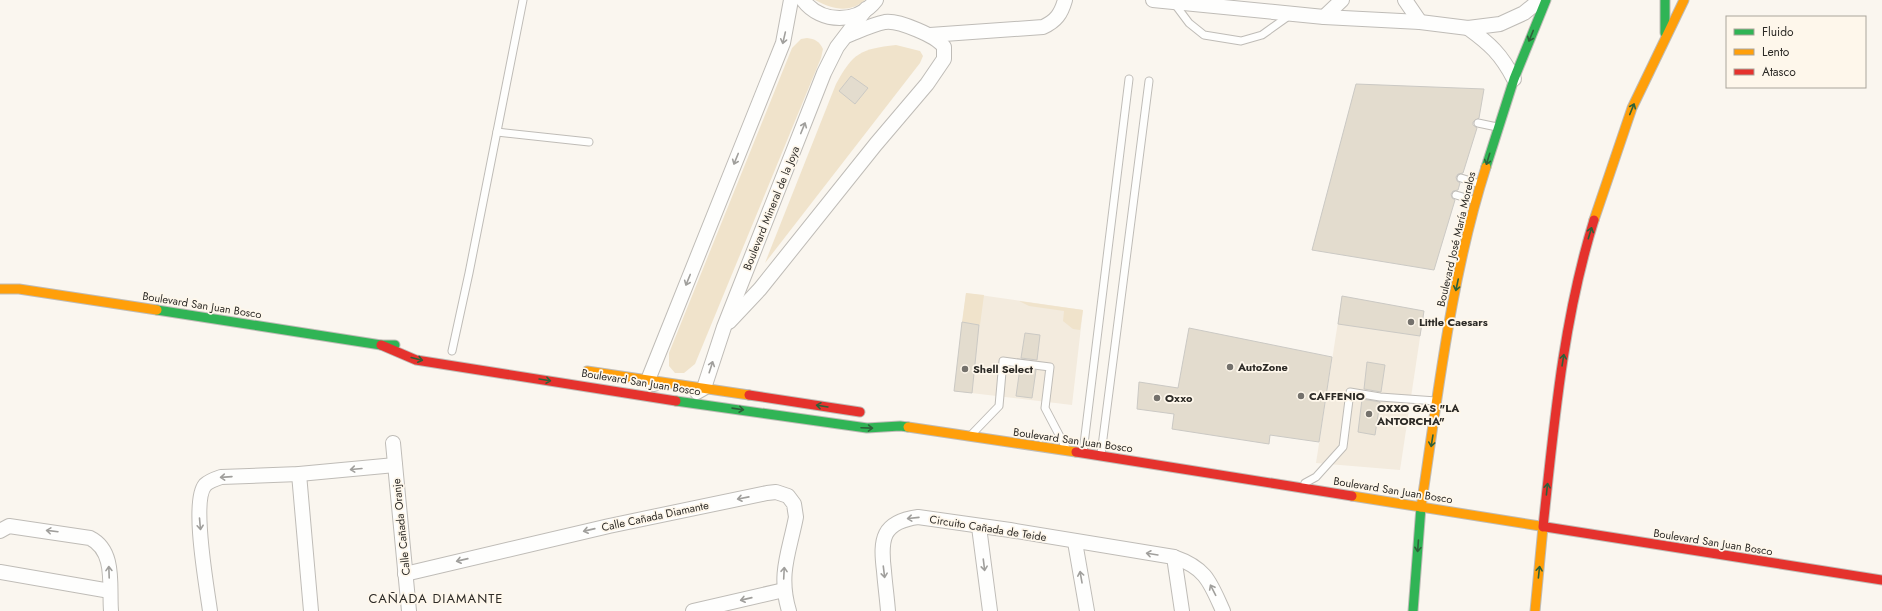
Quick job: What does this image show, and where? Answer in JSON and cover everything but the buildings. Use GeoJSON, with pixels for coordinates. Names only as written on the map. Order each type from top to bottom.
{"type":"FeatureCollection","features":[{"type":"Feature","properties":{"kind":"main road","name":"Boulevard José María Morelos"},"geometry":{"type":"LineString","coordinates":[[1413,611],[1421,507],[1438,402],[1446,338],[1475,200],[1514,79],[1546,0]]}},
{"type":"Feature","properties":{"kind":"main road"},"geometry":{"type":"LineString","coordinates":[[1664,39],[1666,0]]}},
{"type":"Feature","properties":{"kind":"main road"},"geometry":{"type":"LineString","coordinates":[[1535,611],[1556,403],[1568,327],[1584,253],[1604,188],[1632,108],[1684,0]]}},
{"type":"Feature","properties":{"kind":"main road","name":"Boulevard San Juan Bosco"},"geometry":{"type":"LineString","coordinates":[[0,281],[19,289]]}},
{"type":"Feature","properties":{"kind":"main road","name":"Boulevard San Juan Bosco"},"geometry":{"type":"LineString","coordinates":[[0,289],[19,289],[381,345],[403,344]]}},
{"type":"Feature","properties":{"kind":"main road","name":"Boulevard San Juan Bosco"},"geometry":{"type":"LineString","coordinates":[[381,345],[416,360],[610,390],[647,398],[700,404],[867,428],[900,426]]}},
{"type":"Feature","properties":{"kind":"main road","name":"Boulevard San Juan Bosco"},"geometry":{"type":"LineString","coordinates":[[578,369],[870,414]]}},
{"type":"Feature","properties":{"kind":"main road","name":"Boulevard San Juan Bosco"},"geometry":{"type":"LineString","coordinates":[[882,419],[900,426],[1299,487],[1882,580]]}},
{"type":"Feature","properties":{"kind":"street"},"geometry":{"type":"LineString","coordinates":[[700,404],[675,395],[648,380],[783,43],[791,0]]}},
{"type":"Feature","properties":{"kind":"street"},"geometry":{"type":"LineString","coordinates":[[803,0],[817,13],[829,18],[855,16],[871,5]]}},
{"type":"Feature","properties":{"kind":"street"},"geometry":{"type":"LineString","coordinates":[[930,35],[1042,27],[1053,22],[1061,14],[1065,0]]}},
{"type":"Feature","properties":{"kind":"street"},"geometry":{"type":"LineString","coordinates":[[1153,0],[1324,17],[1420,22],[1468,28],[1500,24],[1524,13],[1540,0]]}},
{"type":"Feature","properties":{"kind":"street"},"geometry":{"type":"LineString","coordinates":[[1324,17],[1342,0]]}},
{"type":"Feature","properties":{"kind":"street"},"geometry":{"type":"LineString","coordinates":[[1405,0],[1420,22]]}},
{"type":"Feature","properties":{"kind":"street","name":"Boulevard Mineral de la Joya"},"geometry":{"type":"LineString","coordinates":[[704,388],[724,327],[824,74],[836,47],[871,5]]}},
{"type":"Feature","properties":{"kind":"street"},"geometry":{"type":"LineString","coordinates":[[724,327],[760,289],[938,69],[944,59],[944,47],[930,35],[887,22],[868,27],[845,36]]}},
{"type":"Feature","properties":{"kind":"street"},"geometry":{"type":"LineString","coordinates":[[1468,28],[1488,43],[1503,59],[1514,79]]}},
{"type":"Feature","properties":{"kind":"street"},"geometry":{"type":"LineString","coordinates":[[647,398],[692,395],[704,388]]}},
{"type":"Feature","properties":{"kind":"street","name":"Calle Cañada Oranje"},"geometry":{"type":"LineString","coordinates":[[393,443],[409,611]]}},
{"type":"Feature","properties":{"kind":"street"},"geometry":{"type":"LineString","coordinates":[[210,611],[200,523],[199,501],[204,486],[221,477],[299,474],[395,466]]}},
{"type":"Feature","properties":{"kind":"street"},"geometry":{"type":"LineString","coordinates":[[299,474],[310,611]]}},
{"type":"Feature","properties":{"kind":"street","name":"Calle Cañada Diamante"},"geometry":{"type":"LineString","coordinates":[[405,574],[698,506],[776,492],[788,496],[794,504],[796,510],[795,525],[785,563],[784,590],[789,611]]}},
{"type":"Feature","properties":{"kind":"street","name":"Circuito Cañada de Teide"},"geometry":{"type":"LineString","coordinates":[[888,611],[881,552],[885,534],[894,525],[904,519],[918,517],[980,527],[1010,530],[1174,558],[1186,562],[1201,571],[1224,611]]}},
{"type":"Feature","properties":{"kind":"street"},"geometry":{"type":"LineString","coordinates":[[0,531],[9,526],[90,538],[98,542],[106,553],[109,563],[112,611]]}},
{"type":"Feature","properties":{"kind":"street"},"geometry":{"type":"LineString","coordinates":[[980,527],[990,611]]}},
{"type":"Feature","properties":{"kind":"street"},"geometry":{"type":"LineString","coordinates":[[1075,542],[1086,611]]}},
{"type":"Feature","properties":{"kind":"street"},"geometry":{"type":"LineString","coordinates":[[1174,558],[1182,611]]}},
{"type":"Feature","properties":{"kind":"street"},"geometry":{"type":"LineString","coordinates":[[0,572],[110,591]]}},
{"type":"Feature","properties":{"kind":"street"},"geometry":{"type":"LineString","coordinates":[[693,611],[784,590]]}},
{"type":"Feature","properties":{"kind":"lane"},"geometry":{"type":"LineString","coordinates":[[452,351],[523,0]]}},
{"type":"Feature","properties":{"kind":"lane"},"geometry":{"type":"LineString","coordinates":[[1173,2],[1189,23],[1204,35],[1241,41],[1262,35],[1291,14]]}},
{"type":"Feature","properties":{"kind":"lane"},"geometry":{"type":"LineString","coordinates":[[1083,454],[1129,79]]}},
{"type":"Feature","properties":{"kind":"lane"},"geometry":{"type":"LineString","coordinates":[[1100,456],[1149,81]]}},
{"type":"Feature","properties":{"kind":"lane"},"geometry":{"type":"LineString","coordinates":[[1478,123],[1498,128]]}},
{"type":"Feature","properties":{"kind":"lane"},"geometry":{"type":"LineString","coordinates":[[497,132],[589,142]]}},
{"type":"Feature","properties":{"kind":"lane"},"geometry":{"type":"LineString","coordinates":[[1461,178],[1480,184]]}},
{"type":"Feature","properties":{"kind":"lane"},"geometry":{"type":"LineString","coordinates":[[1456,195],[1475,200]]}},
{"type":"Feature","properties":{"kind":"lane"},"geometry":{"type":"LineString","coordinates":[[969,437],[998,406],[1003,361],[1050,368],[1045,408],[1068,451]]}},
{"type":"Feature","properties":{"kind":"lane"},"geometry":{"type":"LineString","coordinates":[[1299,487],[1316,477],[1343,447],[1350,392],[1380,397],[1438,402]]}},
{"type":"Feature","properties":{"kind":"shaded area"},"geometry":{"type":"Polygon","coordinates":[[[815,0],[865,0],[853,7],[840,9],[828,6],[815,0]]]}},
{"type":"Feature","properties":{"kind":"shaded area"},"geometry":{"type":"Polygon","coordinates":[[[807,38],[815,40],[820,44],[823,49],[821,58],[695,364],[684,373],[675,373],[669,366],[669,353],[792,48],[801,39],[807,38]]]}},
{"type":"Feature","properties":{"kind":"shaded area"},"geometry":{"type":"Polygon","coordinates":[[[896,45],[920,51],[923,56],[920,63],[765,263],[836,84],[847,65],[859,54],[866,51],[874,48],[896,45]]]}},
{"type":"Feature","properties":{"kind":"shaded area"},"geometry":{"type":"Polygon","coordinates":[[[966,293],[1083,310],[1072,405],[954,391],[966,293]]]}},
{"type":"Feature","properties":{"kind":"shaded area"},"geometry":{"type":"Polygon","coordinates":[[[966,293],[984,295],[980,325],[962,322],[966,293]]]}},
{"type":"Feature","properties":{"kind":"shaded area"},"geometry":{"type":"Polygon","coordinates":[[[1342,296],[1424,311],[1400,470],[1316,463],[1342,296]]]}},
{"type":"Feature","properties":{"kind":"shaded area"},"geometry":{"type":"Polygon","coordinates":[[[1019,301],[1083,310],[1080,330],[1073,329],[1063,321],[1064,311],[1029,306],[1019,301]]]}},
{"type":"Feature","properties":{"kind":"traffic: fast"},"geometry":{"type":"LineString","coordinates":[[1486,167],[1514,79],[1546,0]]}},
{"type":"Feature","properties":{"kind":"traffic: fast"},"geometry":{"type":"LineString","coordinates":[[1665,0],[1665,33]]}},
{"type":"Feature","properties":{"kind":"traffic: fast"},"geometry":{"type":"LineString","coordinates":[[157,310],[381,345],[395,345]]}},
{"type":"Feature","properties":{"kind":"traffic: fast"},"geometry":{"type":"LineString","coordinates":[[676,401],[867,428],[908,427]]}},
{"type":"Feature","properties":{"kind":"traffic: fast"},"geometry":{"type":"LineString","coordinates":[[1413,611],[1421,507]]}},
{"type":"Feature","properties":{"kind":"traffic: slow"},"geometry":{"type":"LineString","coordinates":[[1594,220],[1632,108],[1684,0]]}},
{"type":"Feature","properties":{"kind":"traffic: slow"},"geometry":{"type":"LineString","coordinates":[[1421,507],[1447,336],[1463,250],[1486,167]]}},
{"type":"Feature","properties":{"kind":"traffic: slow"},"geometry":{"type":"LineString","coordinates":[[0,289],[19,289],[157,310]]}},
{"type":"Feature","properties":{"kind":"traffic: slow"},"geometry":{"type":"LineString","coordinates":[[587,371],[749,395]]}},
{"type":"Feature","properties":{"kind":"traffic: slow"},"geometry":{"type":"LineString","coordinates":[[908,427],[1076,452]]}},
{"type":"Feature","properties":{"kind":"traffic: slow"},"geometry":{"type":"LineString","coordinates":[[1352,496],[1546,527]]}},
{"type":"Feature","properties":{"kind":"traffic: slow"},"geometry":{"type":"LineString","coordinates":[[1535,611],[1543,527]]}},
{"type":"Feature","properties":{"kind":"traffic: jam"},"geometry":{"type":"LineString","coordinates":[[1543,527],[1556,411],[1567,334],[1574,296],[1594,220]]}},
{"type":"Feature","properties":{"kind":"traffic: jam"},"geometry":{"type":"LineString","coordinates":[[381,345],[416,360],[676,401]]}},
{"type":"Feature","properties":{"kind":"traffic: jam"},"geometry":{"type":"LineString","coordinates":[[749,395],[860,412]]}},
{"type":"Feature","properties":{"kind":"traffic: jam"},"geometry":{"type":"LineString","coordinates":[[1076,452],[1352,496]]}},
{"type":"Feature","properties":{"kind":"traffic: jam"},"geometry":{"type":"LineString","coordinates":[[1546,527],[1882,580]]}},
{"type":"Feature","properties":{"kind":"place","name":"Little Caesars"},"geometry":{"type":"Point","coordinates":[1411,322]}},
{"type":"Feature","properties":{"kind":"place","name":"AutoZone"},"geometry":{"type":"Point","coordinates":[1230,367]}},
{"type":"Feature","properties":{"kind":"place","name":"Shell Select"},"geometry":{"type":"Point","coordinates":[965,369]}},
{"type":"Feature","properties":{"kind":"place","name":"CAFFENIO"},"geometry":{"type":"Point","coordinates":[1301,396]}},
{"type":"Feature","properties":{"kind":"place","name":"Oxxo"},"geometry":{"type":"Point","coordinates":[1157,398]}},
{"type":"Feature","properties":{"kind":"place","name":"OXXO GAS \"LA ANTORCHA\""},"geometry":{"type":"Point","coordinates":[1369,414]}},
{"type":"Feature","properties":{"kind":"district","name":"CAÑADA DIAMANTE"},"geometry":{"type":"Point","coordinates":[436,598]}}]}
